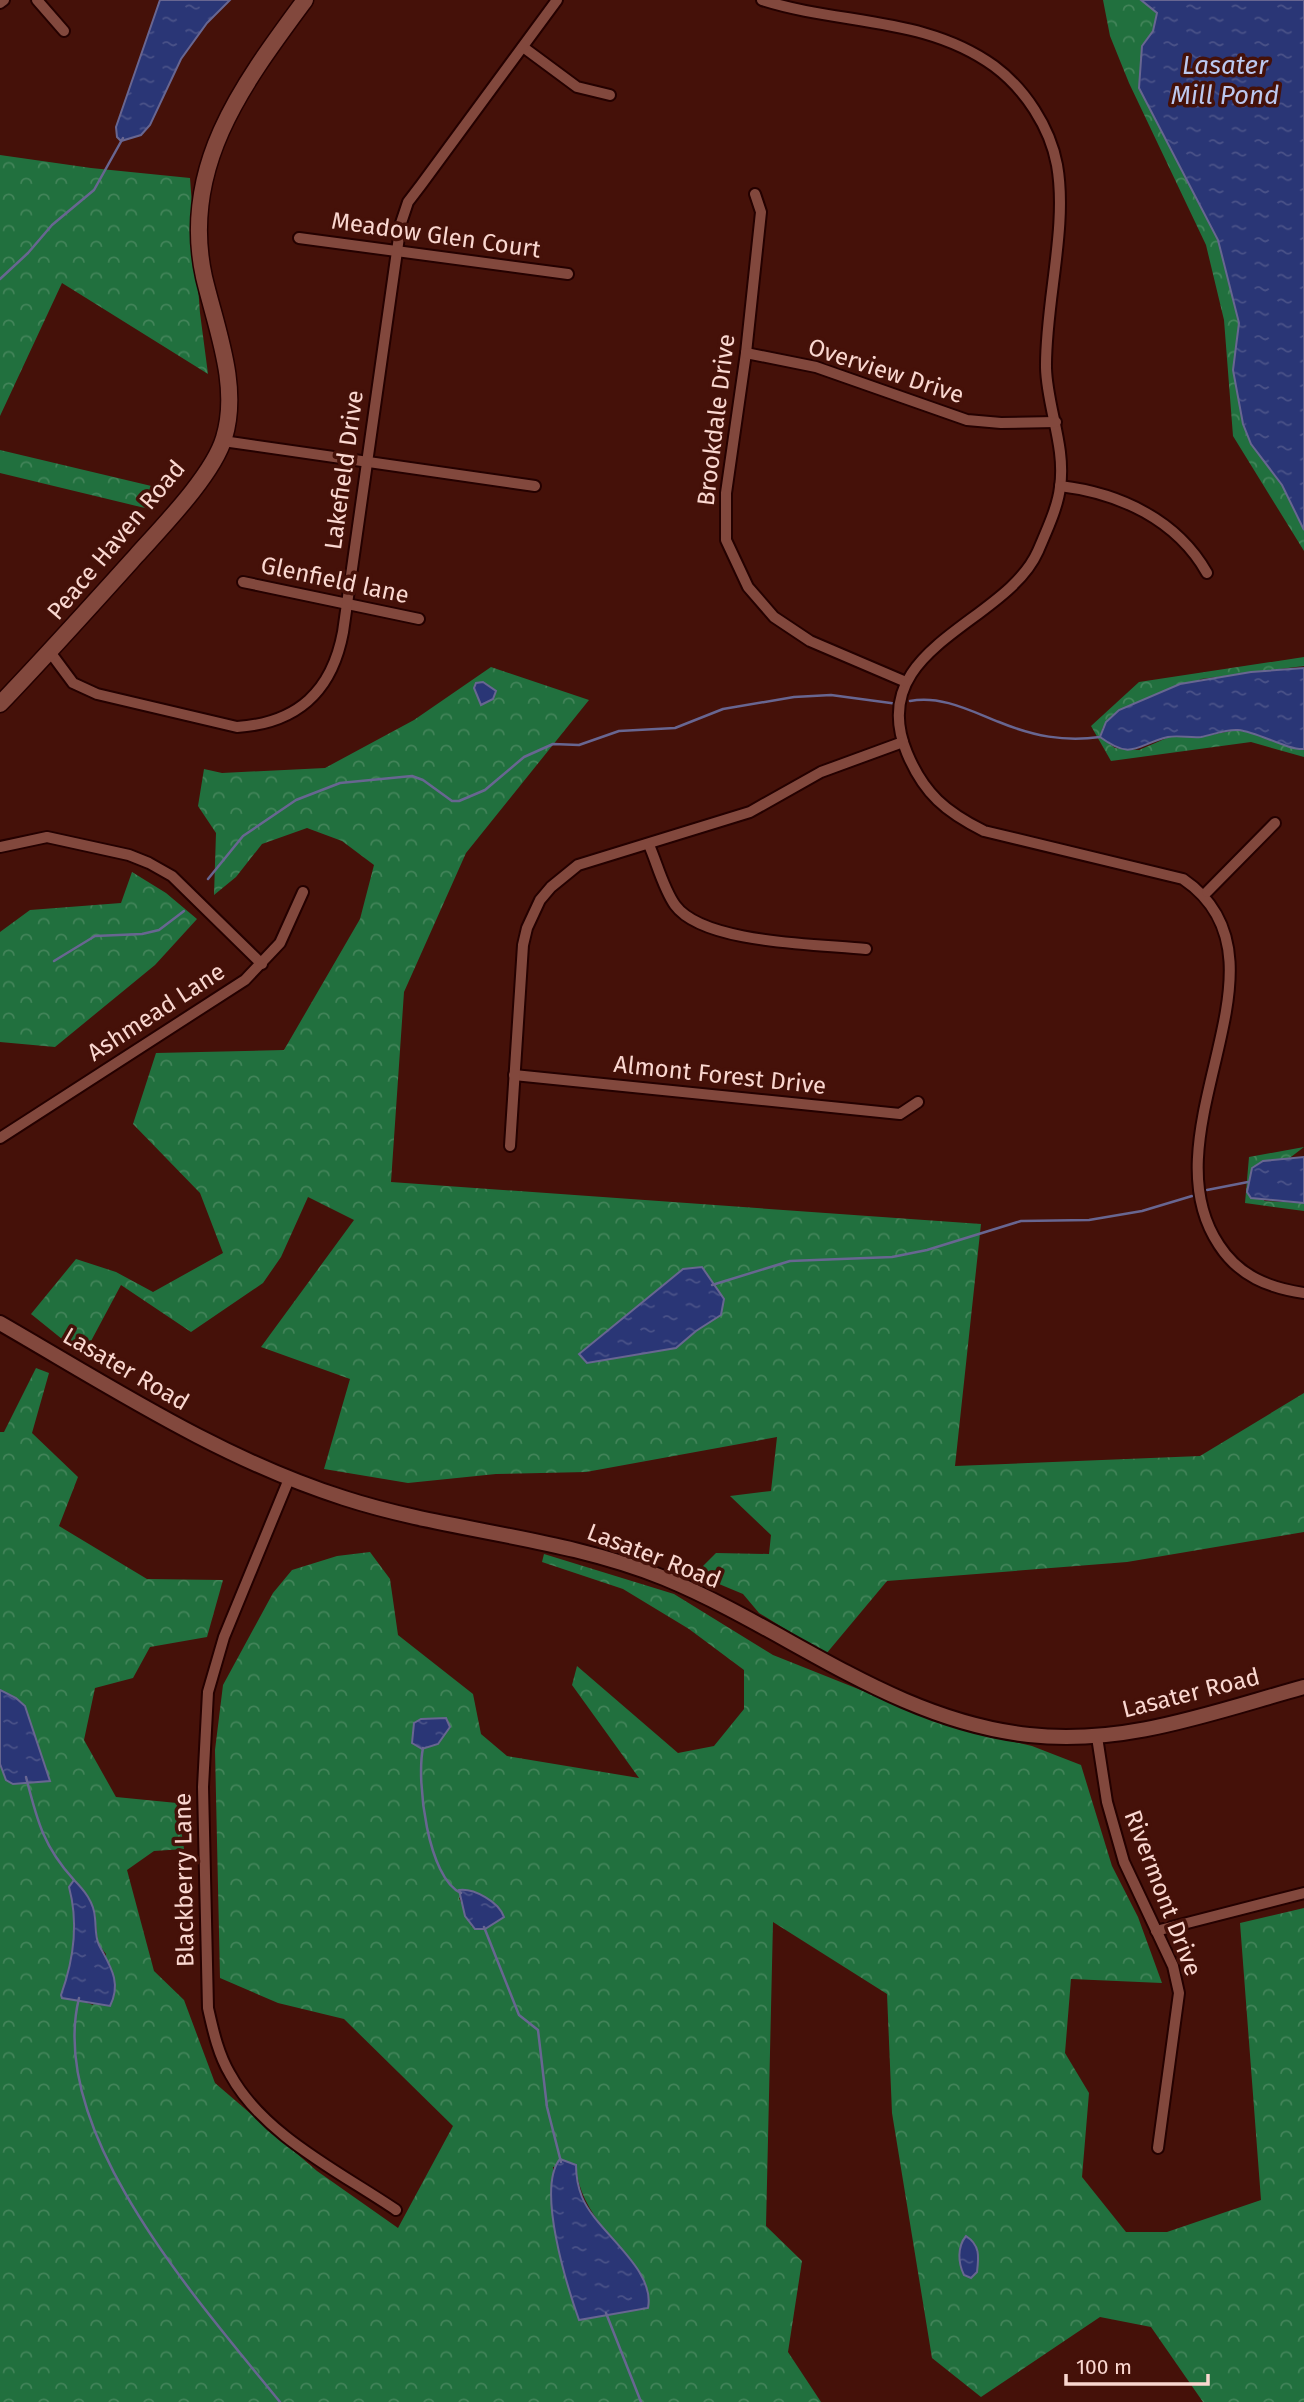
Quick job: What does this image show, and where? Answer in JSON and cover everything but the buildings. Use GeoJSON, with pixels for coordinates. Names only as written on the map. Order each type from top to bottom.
{"type":"FeatureCollection","features":[{"type":"Feature","properties":{"kind":"main road","name":"Peace Haven Road"},"geometry":{"type":"LineString","coordinates":[[0,704],[186,501],[223,441],[229,399],[221,341],[198,239],[201,186],[219,131],[273,44],[305,0]]}},
{"type":"Feature","properties":{"kind":"street"},"geometry":{"type":"LineString","coordinates":[[0,3],[4,0]]}},
{"type":"Feature","properties":{"kind":"street"},"geometry":{"type":"LineString","coordinates":[[37,0],[64,31]]}},
{"type":"Feature","properties":{"kind":"street","name":"Lakefield Drive"},"geometry":{"type":"LineString","coordinates":[[50,652],[73,683],[97,694],[237,727],[260,725],[285,716],[309,701],[330,676],[338,656],[347,603],[396,251],[408,202],[557,0]]}},
{"type":"Feature","properties":{"kind":"street"},"geometry":{"type":"LineString","coordinates":[[762,0],[892,24],[936,36],[968,50],[1014,83],[1032,107],[1051,141],[1060,195],[1046,343],[1046,373],[1056,422],[1060,486],[1037,555],[1017,583],[941,641],[906,682],[900,712],[903,742],[919,782],[954,816],[984,831],[1183,879],[1207,892],[1229,919],[1241,966]]}},
{"type":"Feature","properties":{"kind":"street"},"geometry":{"type":"LineString","coordinates":[[523,47],[577,88],[610,95]]}},
{"type":"Feature","properties":{"kind":"street","name":"Brookdale Drive"},"geometry":{"type":"LineString","coordinates":[[755,194],[761,212],[746,353],[730,453],[724,527],[739,573],[759,601],[791,630],[834,653],[906,682]]}},
{"type":"Feature","properties":{"kind":"street","name":"Meadow Glen Court"},"geometry":{"type":"LineString","coordinates":[[299,238],[568,274]]}},
{"type":"Feature","properties":{"kind":"street","name":"Overview Drive"},"geometry":{"type":"LineString","coordinates":[[746,353],[816,367],[958,418],[1001,423],[1056,422]]}},
{"type":"Feature","properties":{"kind":"street"},"geometry":{"type":"LineString","coordinates":[[223,441],[535,486]]}},
{"type":"Feature","properties":{"kind":"street"},"geometry":{"type":"LineString","coordinates":[[1060,486],[1116,498],[1151,516],[1186,544],[1207,573]]}},
{"type":"Feature","properties":{"kind":"street","name":"Glenfield lane"},"geometry":{"type":"LineString","coordinates":[[243,582],[419,619]]}},
{"type":"Feature","properties":{"kind":"street"},"geometry":{"type":"LineString","coordinates":[[510,1146],[523,945],[527,928],[540,901],[557,881],[578,865],[606,854],[649,845],[750,812],[821,772],[903,742]]}},
{"type":"Feature","properties":{"kind":"street"},"geometry":{"type":"LineString","coordinates":[[1207,892],[1275,823]]}},
{"type":"Feature","properties":{"kind":"street"},"geometry":{"type":"LineString","coordinates":[[0,847],[47,837],[129,855],[149,863],[172,876],[262,964]]}},
{"type":"Feature","properties":{"kind":"street"},"geometry":{"type":"LineString","coordinates":[[649,845],[675,904],[694,923],[719,933],[866,949]]}},
{"type":"Feature","properties":{"kind":"street","name":"Ashmead Lane"},"geometry":{"type":"LineString","coordinates":[[0,1138],[245,980],[280,943],[303,892]]}},
{"type":"Feature","properties":{"kind":"street"},"geometry":{"type":"LineString","coordinates":[[1241,983],[1201,1157],[1201,1204],[1216,1241],[1232,1262],[1266,1284],[1304,1293]]}},
{"type":"Feature","properties":{"kind":"street","name":"Almont Forest Drive"},"geometry":{"type":"LineString","coordinates":[[514,1075],[900,1114],[918,1102]]}},
{"type":"Feature","properties":{"kind":"street","name":"Lasater Road"},"geometry":{"type":"LineString","coordinates":[[0,1323],[195,1434],[289,1479],[365,1505],[530,1537],[629,1565],[688,1589],[813,1657],[930,1713],[1011,1733],[1097,1737],[1173,1725],[1304,1687]]}},
{"type":"Feature","properties":{"kind":"street","name":"Blackberry Lane"},"geometry":{"type":"LineString","coordinates":[[289,1479],[224,1637],[208,1692],[203,1787],[208,2008],[215,2037],[229,2073],[267,2123],[396,2210]]}},
{"type":"Feature","properties":{"kind":"street","name":"Rivermont Drive"},"geometry":{"type":"LineString","coordinates":[[1097,1737],[1107,1802],[1124,1862],[1173,1966],[1179,1993],[1158,2148]]}},
{"type":"Feature","properties":{"kind":"street"},"geometry":{"type":"LineString","coordinates":[[1156,1931],[1304,1893]]}},
{"type":"Feature","properties":{"kind":"green space"},"geometry":{"type":"Polygon","coordinates":[[[1103,0],[1141,0],[1157,13],[1153,31],[1142,46],[1139,88],[1218,240],[1282,485],[1304,528],[1304,551],[1233,436],[1224,320],[1206,245],[1129,83],[1110,36],[1103,0]]]}},
{"type":"Feature","properties":{"kind":"green space"},"geometry":{"type":"Polygon","coordinates":[[[0,155],[190,178],[200,313],[208,374],[62,283],[0,416],[0,155]]]}},
{"type":"Feature","properties":{"kind":"green space"},"geometry":{"type":"Polygon","coordinates":[[[0,450],[164,489],[149,509],[0,473],[0,450]]]}},
{"type":"Feature","properties":{"kind":"green space"},"geometry":{"type":"Polygon","coordinates":[[[1304,657],[1304,666],[1201,679],[1103,727],[1100,737],[1115,748],[1139,750],[1169,737],[1200,737],[1236,730],[1263,735],[1304,749],[1304,757],[1251,742],[1111,761],[1091,726],[1139,682],[1304,657]]]}},
{"type":"Feature","properties":{"kind":"green space"},"geometry":{"type":"Polygon","coordinates":[[[491,667],[589,700],[466,853],[404,992],[391,1182],[981,1224],[955,1466],[1200,1456],[1304,1393],[1304,1532],[1127,1562],[887,1581],[826,1654],[759,1613],[743,1594],[695,1574],[716,1553],[769,1554],[771,1535],[730,1496],[771,1491],[777,1437],[586,1472],[496,1474],[408,1483],[324,1469],[350,1379],[261,1347],[354,1220],[308,1197],[281,1257],[263,1283],[191,1332],[121,1285],[83,1356],[31,1314],[76,1259],[116,1272],[153,1292],[223,1253],[200,1193],[133,1124],[156,1053],[284,1050],[360,919],[374,865],[342,841],[307,828],[262,844],[236,877],[214,895],[216,833],[198,806],[204,769],[222,773],[325,768],[414,720],[491,667]]]}},
{"type":"Feature","properties":{"kind":"green space"},"geometry":{"type":"Polygon","coordinates":[[[132,872],[166,893],[197,919],[155,965],[55,1047],[0,1042],[0,932],[30,910],[121,903],[132,872]]]}},
{"type":"Feature","properties":{"kind":"green space"},"geometry":{"type":"Polygon","coordinates":[[[1304,1147],[1287,1160],[1277,1159],[1264,1201],[1304,1203],[1304,1211],[1245,1203],[1249,1157],[1304,1147]]]}},
{"type":"Feature","properties":{"kind":"green space"},"geometry":{"type":"Polygon","coordinates":[[[36,1368],[49,1373],[32,1433],[78,1477],[59,1526],[147,1579],[223,1580],[207,1637],[150,1647],[133,1678],[95,1688],[84,1740],[116,1797],[177,1803],[184,1849],[154,1851],[127,1870],[154,1971],[184,2000],[215,2083],[317,2171],[398,2228],[453,2126],[344,2019],[278,2003],[220,1978],[215,1750],[223,1685],[273,1593],[292,1570],[337,1556],[370,1552],[390,1579],[398,1635],[473,1694],[481,1734],[507,1756],[639,1778],[572,1685],[577,1666],[678,1753],[714,1746],[744,1709],[744,1670],[689,1629],[623,1589],[542,1562],[544,1554],[674,1594],[773,1655],[956,1728],[1032,1746],[1081,1765],[1112,1866],[1138,1917],[1162,1983],[1071,1979],[1065,2053],[1089,2093],[1082,2177],[1126,2232],[1167,2232],[1261,2200],[1240,1923],[1304,1908],[1304,2402],[1203,2402],[1151,2327],[1100,2317],[981,2397],[932,2358],[892,2113],[887,1994],[773,1922],[766,2226],[802,2261],[788,2352],[821,2402],[0,2402],[0,1764],[6,1780],[36,1739],[24,1709],[15,1699],[0,1690],[0,1432],[4,1432],[36,1368]],[[69,1887],[74,1941],[61,1994],[93,2005],[106,1954],[98,1944],[95,1914],[69,1887]],[[470,1890],[459,1898],[472,1927],[502,1911],[470,1890]],[[576,2165],[553,2167],[555,2231],[648,2294],[630,2261],[595,2217],[586,2201],[579,2184],[576,2165]]]}},
{"type":"Feature","properties":{"kind":"water"},"geometry":{"type":"Polygon","coordinates":[[[160,0],[230,0],[207,23],[181,59],[150,125],[141,135],[121,141],[117,137],[116,127],[160,0]]]}},
{"type":"Feature","properties":{"kind":"water","name":"Lasater Mill Pond"},"geometry":{"type":"Polygon","coordinates":[[[1141,0],[1304,0],[1304,530],[1282,485],[1251,444],[1243,424],[1233,370],[1239,323],[1218,240],[1139,88],[1142,46],[1153,31],[1157,13],[1141,0]]]}},
{"type":"Feature","properties":{"kind":"water"},"geometry":{"type":"Polygon","coordinates":[[[1304,668],[1304,749],[1289,747],[1238,730],[1201,737],[1168,737],[1127,750],[1100,737],[1106,722],[1119,710],[1180,684],[1251,672],[1304,668]]]}},
{"type":"Feature","properties":{"kind":"water"},"geometry":{"type":"Polygon","coordinates":[[[483,682],[496,691],[493,699],[481,705],[474,688],[476,683],[483,682]]]}},
{"type":"Feature","properties":{"kind":"water"},"geometry":{"type":"Polygon","coordinates":[[[1304,1157],[1304,1203],[1251,1198],[1247,1192],[1252,1168],[1263,1161],[1304,1157]]]}},
{"type":"Feature","properties":{"kind":"water"},"geometry":{"type":"Polygon","coordinates":[[[702,1267],[724,1299],[721,1315],[676,1348],[587,1363],[579,1354],[683,1269],[702,1267]]]}},
{"type":"Feature","properties":{"kind":"water"},"geometry":{"type":"Polygon","coordinates":[[[0,1690],[25,1706],[50,1781],[13,1784],[6,1780],[0,1764],[0,1690]]]}},
{"type":"Feature","properties":{"kind":"water"},"geometry":{"type":"Polygon","coordinates":[[[446,1718],[450,1727],[438,1744],[422,1749],[412,1743],[414,1723],[421,1719],[446,1718]]]}},
{"type":"Feature","properties":{"kind":"water"},"geometry":{"type":"Polygon","coordinates":[[[74,1880],[91,1902],[98,1942],[113,1974],[115,1989],[110,2006],[62,1998],[61,1995],[74,1941],[74,1914],[69,1887],[74,1880]]]}},
{"type":"Feature","properties":{"kind":"water"},"geometry":{"type":"Polygon","coordinates":[[[459,1890],[472,1891],[485,1897],[497,1906],[504,1917],[485,1929],[475,1929],[465,1916],[459,1890]]]}},
{"type":"Feature","properties":{"kind":"water"},"geometry":{"type":"Polygon","coordinates":[[[560,2159],[576,2165],[582,2197],[589,2210],[643,2279],[648,2293],[648,2308],[579,2320],[561,2262],[552,2214],[553,2173],[560,2159]]]}},
{"type":"Feature","properties":{"kind":"water"},"geometry":{"type":"Polygon","coordinates":[[[966,2236],[974,2243],[978,2256],[977,2272],[971,2278],[964,2275],[960,2260],[961,2245],[966,2236]]]}},
{"type":"Feature","properties":{"kind":"waterway"},"geometry":{"type":"LineString","coordinates":[[0,279],[28,253],[52,225],[94,190],[123,138]]}},
{"type":"Feature","properties":{"kind":"waterway"},"geometry":{"type":"LineString","coordinates":[[208,879],[243,836],[296,800],[340,783],[412,776],[423,780],[452,801],[459,801],[485,790],[524,757],[553,744],[579,745],[619,731],[675,728],[723,709],[794,697],[831,695],[898,704]]}},
{"type":"Feature","properties":{"kind":"waterway"},"geometry":{"type":"LineString","coordinates":[[910,701],[944,702],[1012,727],[1049,737],[1100,737]]}},
{"type":"Feature","properties":{"kind":"waterway"},"geometry":{"type":"LineString","coordinates":[[54,961],[95,936],[142,934],[159,930],[184,911]]}},
{"type":"Feature","properties":{"kind":"waterway"},"geometry":{"type":"LineString","coordinates":[[1207,1190],[1248,1182]]}},
{"type":"Feature","properties":{"kind":"waterway"},"geometry":{"type":"LineString","coordinates":[[712,1285],[790,1261],[892,1257],[927,1250],[1021,1221],[1089,1220],[1142,1211],[1192,1196]]}},
{"type":"Feature","properties":{"kind":"waterway"},"geometry":{"type":"LineString","coordinates":[[423,1748],[421,1783],[427,1828],[440,1869],[450,1884],[461,1893]]}},
{"type":"Feature","properties":{"kind":"waterway"},"geometry":{"type":"LineString","coordinates":[[26,1777],[42,1832],[55,1856],[74,1880]]}},
{"type":"Feature","properties":{"kind":"waterway"},"geometry":{"type":"LineString","coordinates":[[484,1927],[519,2015],[538,2030],[547,2107],[561,2162]]}},
{"type":"Feature","properties":{"kind":"waterway"},"geometry":{"type":"LineString","coordinates":[[79,1998],[75,2050],[85,2104],[107,2159],[138,2214],[173,2267],[280,2402]]}},
{"type":"Feature","properties":{"kind":"waterway"},"geometry":{"type":"LineString","coordinates":[[606,2313],[641,2402]]}}]}
